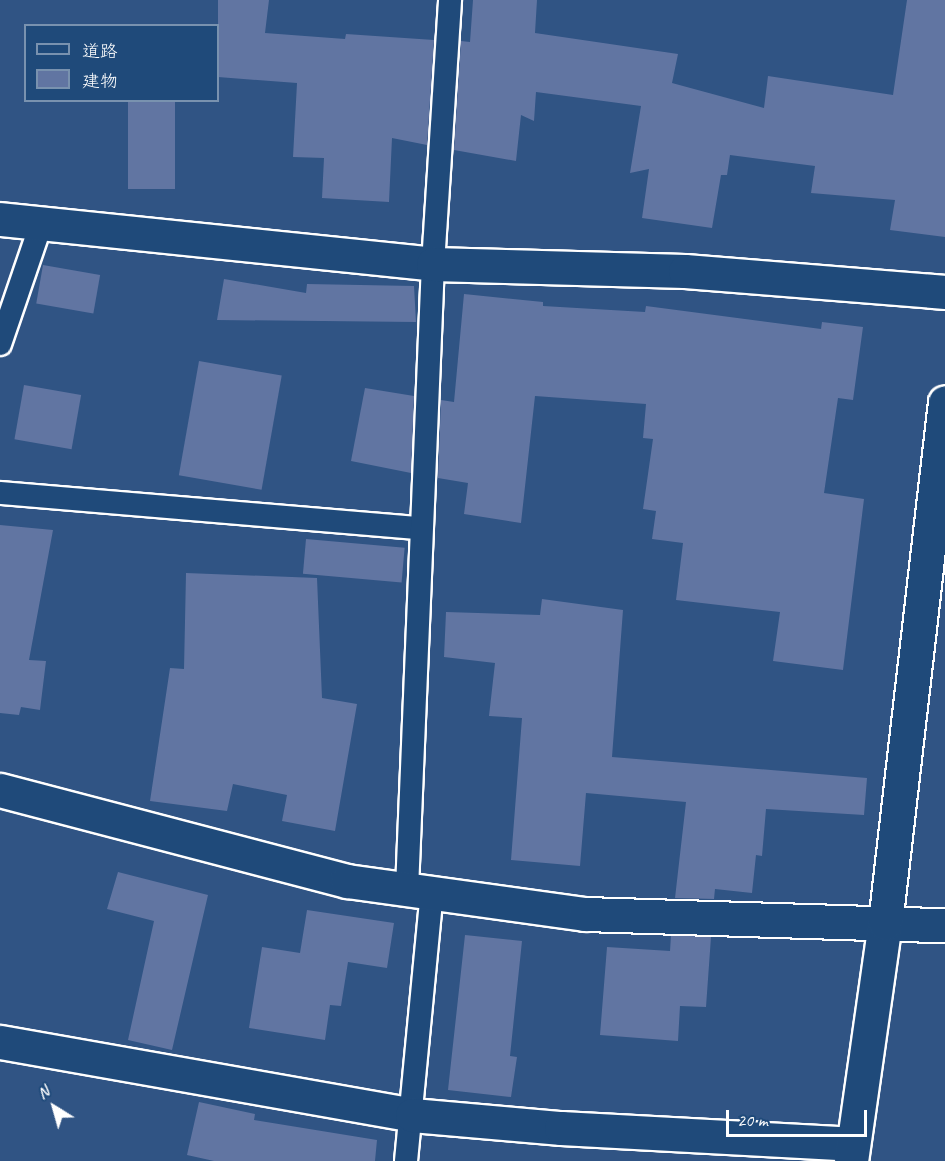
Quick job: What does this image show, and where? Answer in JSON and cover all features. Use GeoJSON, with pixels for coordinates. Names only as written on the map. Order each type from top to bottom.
{"type":"FeatureCollection","features":[{"type":"Feature","properties":{"kind":"street"},"geometry":{"type":"LineString","coordinates":[[0,219],[433,264],[685,271],[945,292]]}},
{"type":"Feature","properties":{"kind":"street"},"geometry":{"type":"LineString","coordinates":[[0,1042],[412,1115],[851,1153],[885,923],[945,402]]}},
{"type":"Feature","properties":{"kind":"street"},"geometry":{"type":"LineString","coordinates":[[0,790],[347,881],[585,914],[945,926]]}},
{"type":"Feature","properties":{"kind":"lane"},"geometry":{"type":"LineString","coordinates":[[406,1161],[412,1115],[420,891],[421,528],[433,264],[450,0]]}},
{"type":"Feature","properties":{"kind":"lane"},"geometry":{"type":"LineString","coordinates":[[0,344],[41,224]]}},
{"type":"Feature","properties":{"kind":"lane"},"geometry":{"type":"LineString","coordinates":[[0,493],[421,528]]}},
{"type":"Feature","properties":{"kind":"building"},"geometry":{"type":"Polygon","coordinates":[[[218,0],[269,0],[265,33],[345,39],[346,34],[434,40],[427,145],[392,138],[389,202],[322,198],[324,158],[293,157],[297,83],[219,77],[218,0]]]}},
{"type":"Feature","properties":{"kind":"building"},"geometry":{"type":"Polygon","coordinates":[[[473,0],[537,0],[535,33],[678,54],[672,83],[764,108],[768,76],[893,95],[907,0],[945,0],[945,237],[890,230],[895,200],[811,193],[815,166],[730,155],[727,175],[721,175],[712,228],[642,218],[649,169],[630,173],[641,106],[536,92],[534,121],[521,115],[516,161],[454,150],[461,41],[470,42],[473,0]]]}},
{"type":"Feature","properties":{"kind":"building"},"geometry":{"type":"Polygon","coordinates":[[[128,102],[175,102],[175,189],[128,189],[128,102]]]}},
{"type":"Feature","properties":{"kind":"building"},"geometry":{"type":"Polygon","coordinates":[[[43,265],[100,275],[93,313],[36,303],[43,265]]]}},
{"type":"Feature","properties":{"kind":"building"},"geometry":{"type":"Polygon","coordinates":[[[224,279],[306,293],[307,284],[414,286],[416,322],[217,320],[224,279]]]}},
{"type":"Feature","properties":{"kind":"building"},"geometry":{"type":"Polygon","coordinates":[[[464,294],[543,302],[543,306],[645,312],[646,306],[821,329],[822,322],[863,327],[853,400],[838,398],[824,493],[864,499],[843,670],[773,661],[780,612],[676,600],[683,543],[652,539],[656,511],[643,509],[653,439],[643,438],[646,404],[535,396],[521,523],[464,514],[468,483],[438,478],[441,400],[454,402],[464,294]]]}},
{"type":"Feature","properties":{"kind":"building"},"geometry":{"type":"Polygon","coordinates":[[[199,361],[282,376],[262,490],[179,475],[199,361]]]}},
{"type":"Feature","properties":{"kind":"building"},"geometry":{"type":"Polygon","coordinates":[[[24,385],[81,395],[72,449],[14,439],[24,385]]]}},
{"type":"Feature","properties":{"kind":"building"},"geometry":{"type":"Polygon","coordinates":[[[365,388],[414,396],[411,473],[351,461],[365,388]]]}},
{"type":"Feature","properties":{"kind":"building"},"geometry":{"type":"Polygon","coordinates":[[[0,525],[53,530],[29,660],[46,661],[40,710],[21,707],[19,715],[0,713],[0,525]]]}},
{"type":"Feature","properties":{"kind":"building"},"geometry":{"type":"Polygon","coordinates":[[[306,539],[405,548],[402,582],[303,574],[306,539]]]}},
{"type":"Feature","properties":{"kind":"building"},"geometry":{"type":"Polygon","coordinates":[[[186,573],[317,578],[322,698],[357,704],[335,831],[282,821],[287,795],[233,784],[227,811],[150,801],[170,668],[184,669],[186,573]]]}},
{"type":"Feature","properties":{"kind":"building"},"geometry":{"type":"Polygon","coordinates":[[[542,599],[623,610],[612,757],[867,778],[864,815],[766,809],[762,856],[756,855],[752,893],[715,889],[714,899],[675,898],[686,802],[586,793],[580,866],[511,860],[522,718],[489,716],[495,663],[444,657],[446,612],[540,615],[542,599]]]}},
{"type":"Feature","properties":{"kind":"building"},"geometry":{"type":"Polygon","coordinates":[[[118,872],[208,895],[172,1050],[128,1040],[154,921],[107,909],[118,872]]]}},
{"type":"Feature","properties":{"kind":"building"},"geometry":{"type":"Polygon","coordinates":[[[307,910],[394,923],[387,968],[348,962],[341,1006],[330,1005],[325,1040],[249,1028],[262,947],[300,953],[307,910]]]}},
{"type":"Feature","properties":{"kind":"building"},"geometry":{"type":"Polygon","coordinates":[[[465,935],[522,941],[510,1056],[517,1057],[511,1097],[448,1090],[465,935]]]}},
{"type":"Feature","properties":{"kind":"building"},"geometry":{"type":"Polygon","coordinates":[[[671,935],[711,937],[706,1007],[680,1006],[678,1041],[600,1035],[607,947],[670,951],[671,935]]]}},
{"type":"Feature","properties":{"kind":"building"},"geometry":{"type":"Polygon","coordinates":[[[199,1102],[255,1114],[254,1120],[377,1140],[375,1161],[214,1161],[187,1155],[199,1102]]]}}]}
